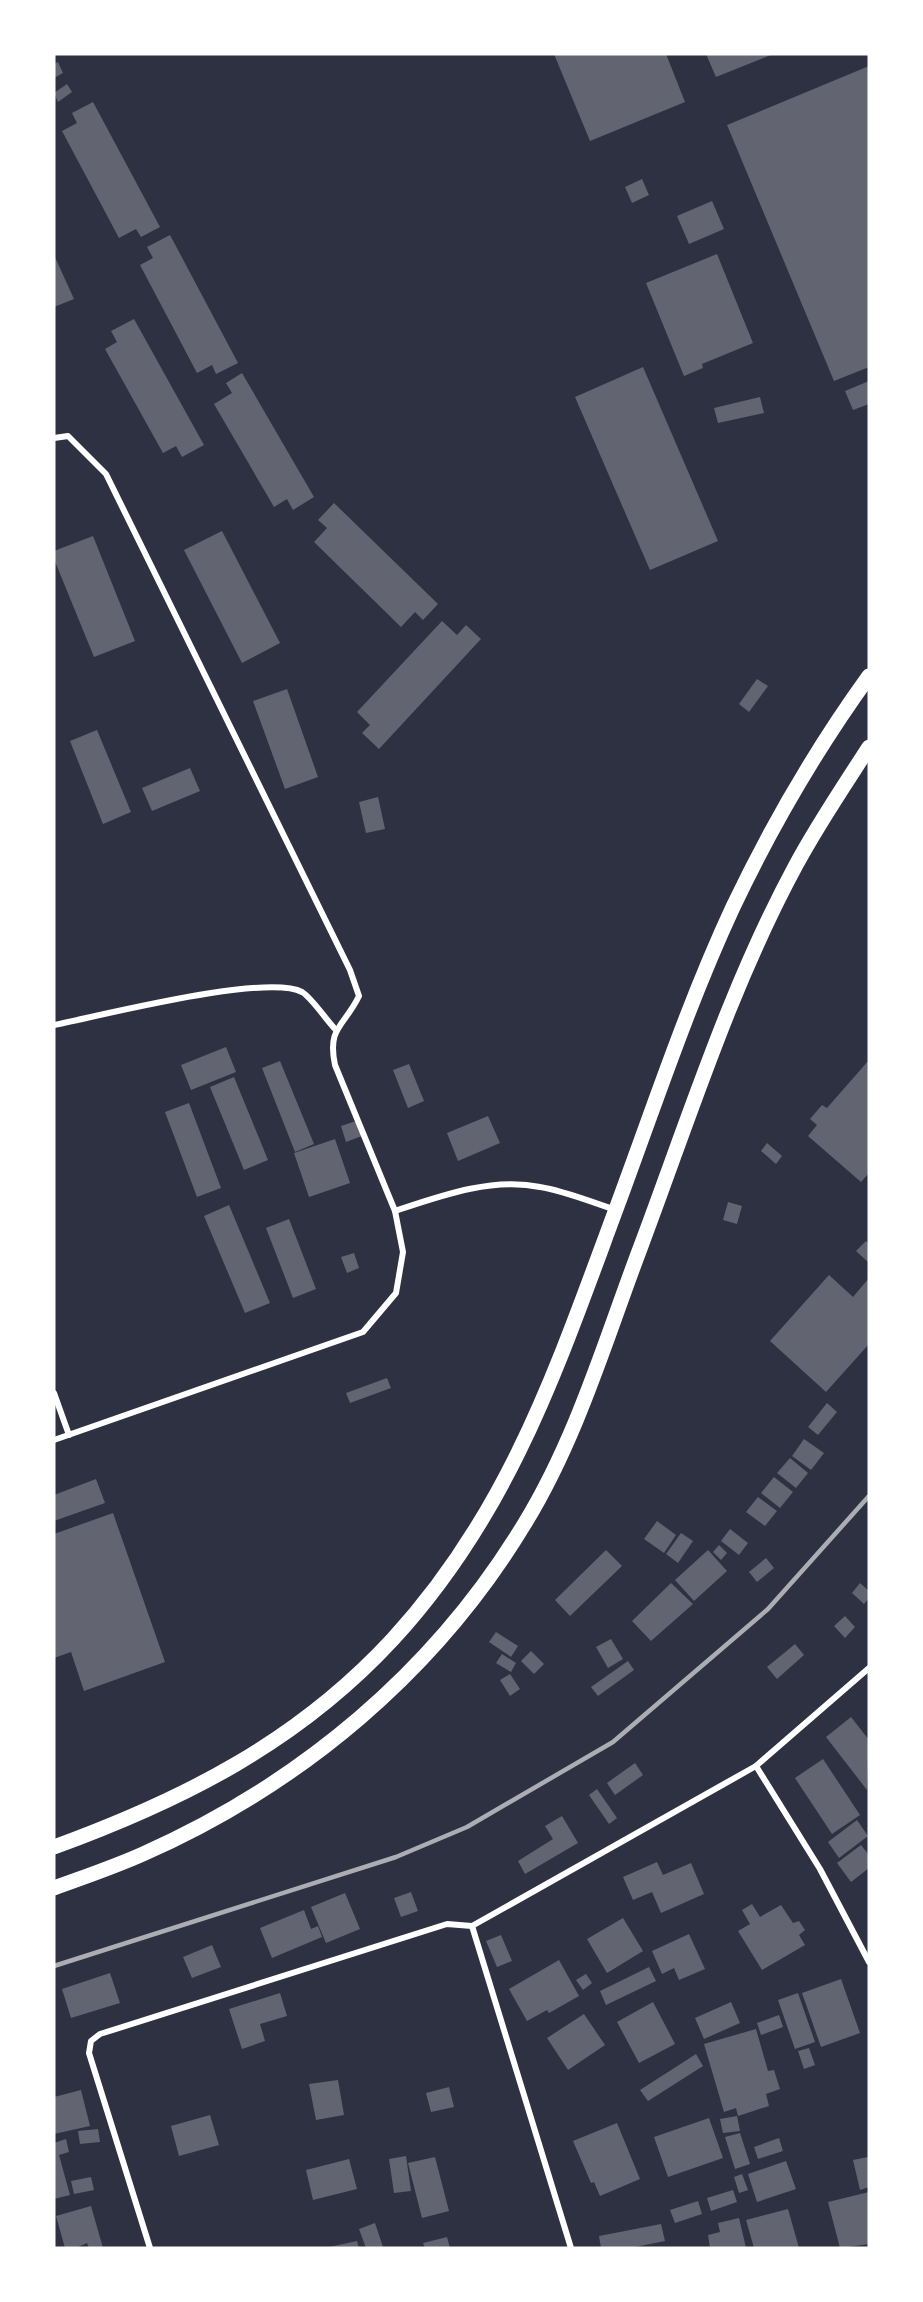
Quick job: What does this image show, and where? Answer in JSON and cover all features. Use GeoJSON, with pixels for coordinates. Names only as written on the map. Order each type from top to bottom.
{"type":"FeatureCollection","features":[{"type":"Feature","properties":{"kind":"main road"},"geometry":{"type":"LineString","coordinates":[[54,1847],[132,1819],[186,1794],[242,1763],[289,1730],[340,1689],[392,1640],[443,1579],[473,1538],[497,1497],[554,1377],[701,981],[734,906],[796,789],[869,676]]}},
{"type":"Feature","properties":{"kind":"main road"},"geometry":{"type":"LineString","coordinates":[[54,1888],[143,1854],[257,1793],[309,1759],[368,1713],[417,1666],[462,1614],[499,1564],[532,1511],[585,1396],[736,993],[759,942],[796,865],[869,747]]}},
{"type":"Feature","properties":{"kind":"street"},"geometry":{"type":"LineString","coordinates":[[54,438],[68,436],[106,474],[350,970],[359,996],[350,1015],[336,1030],[331,1046],[334,1065],[395,1211],[402,1252],[396,1293],[363,1332],[54,1440]]}},
{"type":"Feature","properties":{"kind":"street"},"geometry":{"type":"LineString","coordinates":[[54,1025],[237,988],[274,986],[302,993],[336,1030]]}},
{"type":"Feature","properties":{"kind":"street"},"geometry":{"type":"LineString","coordinates":[[395,1211],[448,1194],[514,1184],[541,1187],[616,1210]]}},
{"type":"Feature","properties":{"kind":"street"},"geometry":{"type":"LineString","coordinates":[[54,1393],[69,1435]]}},
{"type":"Feature","properties":{"kind":"street"},"geometry":{"type":"LineString","coordinates":[[150,2248],[89,2053],[91,2041],[100,2034],[447,1924],[472,1926],[756,1766],[869,1668]]}},
{"type":"Feature","properties":{"kind":"street"},"geometry":{"type":"LineString","coordinates":[[756,1766],[820,1869],[869,1962]]}},
{"type":"Feature","properties":{"kind":"street"},"geometry":{"type":"LineString","coordinates":[[472,1926],[571,2248]]}},
{"type":"Feature","properties":{"kind":"building"},"geometry":{"type":"Polygon","coordinates":[[[554,54],[666,54],[685,102],[590,141],[554,54]]]}},
{"type":"Feature","properties":{"kind":"building"},"geometry":{"type":"Polygon","coordinates":[[[706,54],[773,54],[716,77],[706,54]]]}},
{"type":"Feature","properties":{"kind":"building"},"geometry":{"type":"Polygon","coordinates":[[[58,62],[63,73],[54,78],[54,64],[58,62]]]}},
{"type":"Feature","properties":{"kind":"building"},"geometry":{"type":"Polygon","coordinates":[[[869,66],[869,367],[834,381],[727,125],[869,66]]]}},
{"type":"Feature","properties":{"kind":"building"},"geometry":{"type":"Polygon","coordinates":[[[67,84],[72,92],[58,102],[54,93],[67,84]]]}},
{"type":"Feature","properties":{"kind":"building"},"geometry":{"type":"Polygon","coordinates":[[[93,102],[160,227],[141,237],[136,229],[119,238],[62,131],[77,123],[72,113],[93,102]]]}},
{"type":"Feature","properties":{"kind":"building"},"geometry":{"type":"Polygon","coordinates":[[[642,179],[649,195],[632,203],[625,187],[642,179]]]}},
{"type":"Feature","properties":{"kind":"building"},"geometry":{"type":"Polygon","coordinates":[[[712,201],[724,229],[689,244],[677,216],[712,201]]]}},
{"type":"Feature","properties":{"kind":"building"},"geometry":{"type":"Polygon","coordinates":[[[170,235],[238,363],[216,374],[212,365],[197,373],[140,265],[153,258],[147,247],[170,235]]]}},
{"type":"Feature","properties":{"kind":"building"},"geometry":{"type":"Polygon","coordinates":[[[717,254],[753,343],[702,364],[703,368],[684,376],[646,283],[717,254]]]}},
{"type":"Feature","properties":{"kind":"building"},"geometry":{"type":"Polygon","coordinates":[[[54,255],[74,299],[54,307],[54,255]]]}},
{"type":"Feature","properties":{"kind":"building"},"geometry":{"type":"Polygon","coordinates":[[[134,319],[204,445],[182,457],[176,446],[163,453],[105,349],[117,342],[111,331],[134,319]]]}},
{"type":"Feature","properties":{"kind":"building"},"geometry":{"type":"Polygon","coordinates":[[[643,367],[718,541],[650,570],[575,397],[643,367]]]}},
{"type":"Feature","properties":{"kind":"building"},"geometry":{"type":"Polygon","coordinates":[[[242,373],[314,497],[293,510],[287,499],[274,507],[214,404],[232,393],[226,383],[242,373]]]}},
{"type":"Feature","properties":{"kind":"building"},"geometry":{"type":"Polygon","coordinates":[[[869,381],[869,404],[853,410],[845,391],[869,381]]]}},
{"type":"Feature","properties":{"kind":"building"},"geometry":{"type":"Polygon","coordinates":[[[760,397],[764,413],[718,423],[714,408],[760,397]]]}},
{"type":"Feature","properties":{"kind":"building"},"geometry":{"type":"Polygon","coordinates":[[[334,503],[438,604],[423,620],[415,612],[401,627],[314,542],[327,528],[318,520],[334,503]]]}},
{"type":"Feature","properties":{"kind":"building"},"geometry":{"type":"Polygon","coordinates":[[[222,531],[280,643],[242,663],[184,550],[222,531]]]}},
{"type":"Feature","properties":{"kind":"building"},"geometry":{"type":"Polygon","coordinates":[[[93,536],[135,641],[94,657],[54,559],[54,551],[93,536]]]}},
{"type":"Feature","properties":{"kind":"building"},"geometry":{"type":"Polygon","coordinates":[[[442,621],[457,635],[466,625],[481,639],[379,749],[362,733],[370,725],[357,712],[442,621]]]}},
{"type":"Feature","properties":{"kind":"building"},"geometry":{"type":"Polygon","coordinates":[[[757,679],[768,686],[749,712],[739,704],[757,679]]]}},
{"type":"Feature","properties":{"kind":"building"},"geometry":{"type":"Polygon","coordinates":[[[287,689],[318,777],[285,789],[253,701],[287,689]]]}},
{"type":"Feature","properties":{"kind":"building"},"geometry":{"type":"Polygon","coordinates":[[[97,730],[131,812],[103,824],[70,741],[97,730]]]}},
{"type":"Feature","properties":{"kind":"building"},"geometry":{"type":"Polygon","coordinates":[[[190,768],[200,791],[152,811],[142,788],[190,768]]]}},
{"type":"Feature","properties":{"kind":"building"},"geometry":{"type":"Polygon","coordinates":[[[378,797],[385,829],[366,833],[359,802],[378,797]]]}},
{"type":"Feature","properties":{"kind":"building"},"geometry":{"type":"Polygon","coordinates":[[[226,1047],[236,1072],[191,1090],[181,1065],[226,1047]]]}},
{"type":"Feature","properties":{"kind":"building"},"geometry":{"type":"Polygon","coordinates":[[[869,1060],[869,1173],[861,1182],[808,1136],[817,1125],[810,1119],[822,1105],[827,1108],[869,1060]]]}},
{"type":"Feature","properties":{"kind":"building"},"geometry":{"type":"Polygon","coordinates":[[[280,1061],[314,1144],[295,1152],[262,1068],[280,1061]]]}},
{"type":"Feature","properties":{"kind":"building"},"geometry":{"type":"Polygon","coordinates":[[[409,1064],[424,1101],[408,1108],[393,1070],[409,1064]]]}},
{"type":"Feature","properties":{"kind":"building"},"geometry":{"type":"Polygon","coordinates":[[[234,1077],[268,1160],[244,1170],[210,1087],[234,1077]]]}},
{"type":"Feature","properties":{"kind":"building"},"geometry":{"type":"Polygon","coordinates":[[[189,1103],[221,1188],[197,1197],[165,1112],[189,1103]]]}},
{"type":"Feature","properties":{"kind":"building"},"geometry":{"type":"Polygon","coordinates":[[[488,1116],[500,1143],[458,1161],[447,1133],[488,1116]]]}},
{"type":"Feature","properties":{"kind":"building"},"geometry":{"type":"Polygon","coordinates":[[[356,1121],[362,1136],[346,1142],[341,1126],[356,1121]]]}},
{"type":"Feature","properties":{"kind":"building"},"geometry":{"type":"Polygon","coordinates":[[[335,1139],[350,1183],[309,1197],[294,1153],[335,1139]]]}},
{"type":"Feature","properties":{"kind":"building"},"geometry":{"type":"Polygon","coordinates":[[[767,1143],[782,1156],[776,1164],[761,1151],[767,1143]]]}},
{"type":"Feature","properties":{"kind":"building"},"geometry":{"type":"Polygon","coordinates":[[[728,1202],[742,1206],[737,1224],[723,1220],[728,1202]]]}},
{"type":"Feature","properties":{"kind":"building"},"geometry":{"type":"Polygon","coordinates":[[[229,1205],[270,1303],[245,1313],[204,1216],[229,1205]]]}},
{"type":"Feature","properties":{"kind":"building"},"geometry":{"type":"Polygon","coordinates":[[[289,1219],[316,1289],[293,1298],[266,1228],[289,1219]]]}},
{"type":"Feature","properties":{"kind":"building"},"geometry":{"type":"Polygon","coordinates":[[[866,1241],[869,1244],[869,1263],[856,1251],[866,1241]]]}},
{"type":"Feature","properties":{"kind":"building"},"geometry":{"type":"Polygon","coordinates":[[[354,1253],[359,1268],[347,1273],[341,1257],[354,1253]]]}},
{"type":"Feature","properties":{"kind":"building"},"geometry":{"type":"Polygon","coordinates":[[[829,1275],[853,1297],[869,1278],[869,1344],[826,1392],[770,1341],[829,1275]]]}},
{"type":"Feature","properties":{"kind":"building"},"geometry":{"type":"Polygon","coordinates":[[[387,1378],[391,1388],[350,1403],[346,1393],[387,1378]]]}},
{"type":"Feature","properties":{"kind":"building"},"geometry":{"type":"Polygon","coordinates":[[[827,1403],[837,1412],[818,1435],[808,1427],[827,1403]]]}},
{"type":"Feature","properties":{"kind":"building"},"geometry":{"type":"Polygon","coordinates":[[[804,1439],[824,1453],[811,1470],[792,1456],[804,1439]]]}},
{"type":"Feature","properties":{"kind":"building"},"geometry":{"type":"Polygon","coordinates":[[[790,1458],[808,1473],[796,1488],[777,1473],[790,1458]]]}},
{"type":"Feature","properties":{"kind":"building"},"geometry":{"type":"Polygon","coordinates":[[[774,1477],[793,1492],[780,1508],[761,1493],[774,1477]]]}},
{"type":"Feature","properties":{"kind":"building"},"geometry":{"type":"Polygon","coordinates":[[[96,1479],[105,1503],[54,1521],[54,1495],[96,1479]]]}},
{"type":"Feature","properties":{"kind":"building"},"geometry":{"type":"Polygon","coordinates":[[[758,1497],[777,1511],[765,1526],[746,1512],[758,1497]]]}},
{"type":"Feature","properties":{"kind":"building"},"geometry":{"type":"Polygon","coordinates":[[[113,1513],[165,1662],[84,1691],[71,1652],[54,1658],[54,1534],[113,1513]]]}},
{"type":"Feature","properties":{"kind":"building"},"geometry":{"type":"Polygon","coordinates":[[[657,1521],[676,1535],[664,1553],[644,1539],[657,1521]]]}},
{"type":"Feature","properties":{"kind":"building"},"geometry":{"type":"Polygon","coordinates":[[[730,1529],[748,1543],[739,1555],[721,1541],[730,1529]]]}},
{"type":"Feature","properties":{"kind":"building"},"geometry":{"type":"Polygon","coordinates":[[[681,1533],[693,1541],[678,1563],[666,1554],[681,1533]]]}},
{"type":"Feature","properties":{"kind":"building"},"geometry":{"type":"Polygon","coordinates":[[[719,1545],[727,1553],[721,1560],[713,1552],[719,1545]]]}},
{"type":"Feature","properties":{"kind":"building"},"geometry":{"type":"Polygon","coordinates":[[[606,1550],[622,1566],[570,1616],[555,1600],[606,1550]]]}},
{"type":"Feature","properties":{"kind":"building"},"geometry":{"type":"Polygon","coordinates":[[[708,1550],[727,1571],[694,1601],[675,1580],[708,1550]]]}},
{"type":"Feature","properties":{"kind":"building"},"geometry":{"type":"Polygon","coordinates":[[[766,1558],[774,1568],[757,1582],[749,1572],[766,1558]]]}},
{"type":"Feature","properties":{"kind":"building"},"geometry":{"type":"Polygon","coordinates":[[[671,1583],[693,1604],[651,1641],[632,1621],[671,1583]]]}},
{"type":"Feature","properties":{"kind":"building"},"geometry":{"type":"Polygon","coordinates":[[[860,1583],[869,1591],[869,1598],[864,1604],[852,1593],[860,1583]]]}},
{"type":"Feature","properties":{"kind":"building"},"geometry":{"type":"Polygon","coordinates":[[[845,1616],[855,1627],[845,1638],[834,1626],[845,1616]]]}},
{"type":"Feature","properties":{"kind":"building"},"geometry":{"type":"Polygon","coordinates":[[[496,1632],[518,1646],[511,1657],[489,1642],[496,1632]]]}},
{"type":"Feature","properties":{"kind":"building"},"geometry":{"type":"Polygon","coordinates":[[[611,1639],[623,1659],[608,1668],[596,1647],[611,1639]]]}},
{"type":"Feature","properties":{"kind":"building"},"geometry":{"type":"Polygon","coordinates":[[[795,1644],[804,1655],[777,1679],[767,1667],[795,1644]]]}},
{"type":"Feature","properties":{"kind":"building"},"geometry":{"type":"Polygon","coordinates":[[[531,1651],[544,1664],[534,1674],[521,1661],[531,1651]]]}},
{"type":"Feature","properties":{"kind":"building"},"geometry":{"type":"Polygon","coordinates":[[[502,1654],[516,1663],[511,1672],[496,1663],[502,1654]]]}},
{"type":"Feature","properties":{"kind":"building"},"geometry":{"type":"Polygon","coordinates":[[[628,1661],[634,1670],[598,1696],[591,1687],[628,1661]]]}},
{"type":"Feature","properties":{"kind":"building"},"geometry":{"type":"Polygon","coordinates":[[[510,1674],[520,1689],[510,1696],[500,1680],[510,1674]]]}},
{"type":"Feature","properties":{"kind":"building"},"geometry":{"type":"Polygon","coordinates":[[[851,1717],[869,1740],[867,1790],[826,1737],[851,1717]]]}},
{"type":"Feature","properties":{"kind":"building"},"geometry":{"type":"Polygon","coordinates":[[[823,1759],[860,1815],[832,1834],[795,1778],[823,1759]]]}},
{"type":"Feature","properties":{"kind":"building"},"geometry":{"type":"Polygon","coordinates":[[[635,1763],[643,1775],[615,1795],[607,1783],[635,1763]]]}},
{"type":"Feature","properties":{"kind":"building"},"geometry":{"type":"Polygon","coordinates":[[[597,1789],[617,1818],[609,1824],[589,1795],[597,1789]]]}},
{"type":"Feature","properties":{"kind":"building"},"geometry":{"type":"Polygon","coordinates":[[[562,1816],[578,1843],[525,1874],[518,1861],[553,1839],[545,1826],[562,1816]]]}},
{"type":"Feature","properties":{"kind":"building"},"geometry":{"type":"Polygon","coordinates":[[[857,1820],[868,1836],[839,1858],[828,1842],[857,1820]]]}},
{"type":"Feature","properties":{"kind":"building"},"geometry":{"type":"Polygon","coordinates":[[[861,1845],[869,1855],[869,1868],[851,1882],[837,1863],[861,1845]]]}},
{"type":"Feature","properties":{"kind":"building"},"geometry":{"type":"Polygon","coordinates":[[[657,1862],[663,1875],[691,1863],[704,1894],[661,1913],[652,1892],[633,1900],[623,1877],[657,1862]]]}},
{"type":"Feature","properties":{"kind":"building"},"geometry":{"type":"Polygon","coordinates":[[[411,1892],[418,1911],[401,1917],[394,1898],[411,1892]]]}},
{"type":"Feature","properties":{"kind":"building"},"geometry":{"type":"Polygon","coordinates":[[[345,1893],[360,1929],[326,1943],[311,1907],[345,1893]]]}},
{"type":"Feature","properties":{"kind":"building"},"geometry":{"type":"Polygon","coordinates":[[[752,1904],[760,1917],[781,1905],[793,1923],[799,1921],[805,1930],[799,1935],[805,1945],[762,1970],[738,1931],[750,1924],[742,1910],[752,1904]]]}},
{"type":"Feature","properties":{"kind":"building"},"geometry":{"type":"Polygon","coordinates":[[[304,1910],[311,1929],[318,1926],[322,1937],[272,1958],[260,1928],[304,1910]]]}},
{"type":"Feature","properties":{"kind":"building"},"geometry":{"type":"Polygon","coordinates":[[[623,1918],[643,1951],[607,1973],[587,1939],[623,1918]]]}},
{"type":"Feature","properties":{"kind":"building"},"geometry":{"type":"Polygon","coordinates":[[[689,1934],[705,1969],[679,1980],[674,1968],[662,1974],[652,1951],[689,1934]]]}},
{"type":"Feature","properties":{"kind":"building"},"geometry":{"type":"Polygon","coordinates":[[[501,1935],[512,1961],[497,1967],[486,1941],[501,1935]]]}},
{"type":"Feature","properties":{"kind":"building"},"geometry":{"type":"Polygon","coordinates":[[[212,1945],[221,1967],[192,1978],[183,1957],[212,1945]]]}},
{"type":"Feature","properties":{"kind":"building"},"geometry":{"type":"Polygon","coordinates":[[[559,1960],[579,1996],[549,2013],[547,2010],[527,2021],[509,1989],[559,1960]]]}},
{"type":"Feature","properties":{"kind":"building"},"geometry":{"type":"Polygon","coordinates":[[[649,1967],[656,1981],[606,2005],[600,1991],[649,1967]]]}},
{"type":"Feature","properties":{"kind":"building"},"geometry":{"type":"Polygon","coordinates":[[[110,1973],[120,2003],[71,2018],[62,1989],[110,1973]]]}},
{"type":"Feature","properties":{"kind":"building"},"geometry":{"type":"Polygon","coordinates":[[[586,1974],[592,1983],[583,1990],[576,1980],[586,1974]]]}},
{"type":"Feature","properties":{"kind":"building"},"geometry":{"type":"Polygon","coordinates":[[[841,1979],[860,2033],[821,2047],[802,1993],[841,1979]]]}},
{"type":"Feature","properties":{"kind":"building"},"geometry":{"type":"Polygon","coordinates":[[[280,1993],[287,2016],[260,2024],[265,2041],[242,2049],[229,2009],[280,1993]]]}},
{"type":"Feature","properties":{"kind":"building"},"geometry":{"type":"Polygon","coordinates":[[[798,1993],[815,2042],[795,2049],[778,2000],[798,1993]]]}},
{"type":"Feature","properties":{"kind":"building"},"geometry":{"type":"Polygon","coordinates":[[[653,2002],[675,2044],[639,2063],[617,2022],[653,2002]]]}},
{"type":"Feature","properties":{"kind":"building"},"geometry":{"type":"Polygon","coordinates":[[[731,2002],[740,2023],[704,2039],[695,2018],[731,2002]]]}},
{"type":"Feature","properties":{"kind":"building"},"geometry":{"type":"Polygon","coordinates":[[[584,2014],[605,2045],[568,2070],[547,2038],[584,2014]]]}},
{"type":"Feature","properties":{"kind":"building"},"geometry":{"type":"Polygon","coordinates":[[[779,2015],[783,2027],[761,2035],[757,2023],[779,2015]]]}},
{"type":"Feature","properties":{"kind":"building"},"geometry":{"type":"Polygon","coordinates":[[[756,2029],[768,2071],[774,2070],[780,2089],[766,2094],[769,2106],[738,2116],[736,2108],[724,2112],[704,2044],[756,2029]]]}},
{"type":"Feature","properties":{"kind":"building"},"geometry":{"type":"Polygon","coordinates":[[[809,2048],[815,2065],[804,2069],[798,2051],[809,2048]]]}},
{"type":"Feature","properties":{"kind":"building"},"geometry":{"type":"Polygon","coordinates":[[[696,2054],[703,2066],[648,2101],[640,2090],[696,2054]]]}},
{"type":"Feature","properties":{"kind":"building"},"geometry":{"type":"Polygon","coordinates":[[[338,2080],[344,2115],[316,2120],[309,2084],[338,2080]]]}},
{"type":"Feature","properties":{"kind":"building"},"geometry":{"type":"Polygon","coordinates":[[[449,2087],[454,2107],[431,2112],[426,2093],[449,2087]]]}},
{"type":"Feature","properties":{"kind":"building"},"geometry":{"type":"Polygon","coordinates":[[[81,2090],[90,2126],[54,2134],[54,2097],[81,2090]]]}},
{"type":"Feature","properties":{"kind":"building"},"geometry":{"type":"Polygon","coordinates":[[[210,2115],[219,2145],[179,2156],[171,2126],[210,2115]]]}},
{"type":"Feature","properties":{"kind":"building"},"geometry":{"type":"Polygon","coordinates":[[[737,2116],[740,2131],[723,2133],[720,2119],[737,2116]]]}},
{"type":"Feature","properties":{"kind":"building"},"geometry":{"type":"Polygon","coordinates":[[[709,2118],[723,2158],[668,2177],[654,2137],[709,2118]]]}},
{"type":"Feature","properties":{"kind":"building"},"geometry":{"type":"Polygon","coordinates":[[[617,2123],[640,2179],[600,2196],[594,2182],[591,2183],[573,2141],[617,2123]]]}},
{"type":"Feature","properties":{"kind":"building"},"geometry":{"type":"Polygon","coordinates":[[[98,2129],[100,2142],[80,2144],[78,2131],[98,2129]]]}},
{"type":"Feature","properties":{"kind":"building"},"geometry":{"type":"Polygon","coordinates":[[[740,2133],[750,2164],[735,2169],[725,2137],[740,2133]]]}},
{"type":"Feature","properties":{"kind":"building"},"geometry":{"type":"Polygon","coordinates":[[[779,2138],[783,2151],[758,2159],[754,2147],[779,2138]]]}},
{"type":"Feature","properties":{"kind":"building"},"geometry":{"type":"Polygon","coordinates":[[[66,2139],[69,2152],[59,2155],[70,2195],[54,2199],[54,2143],[66,2139]]]}},
{"type":"Feature","properties":{"kind":"building"},"geometry":{"type":"Polygon","coordinates":[[[406,2156],[411,2191],[394,2193],[389,2159],[406,2156]]]}},
{"type":"Feature","properties":{"kind":"building"},"geometry":{"type":"Polygon","coordinates":[[[435,2157],[449,2211],[422,2218],[408,2163],[435,2157]]]}},
{"type":"Feature","properties":{"kind":"building"},"geometry":{"type":"Polygon","coordinates":[[[868,2157],[869,2187],[860,2190],[853,2160],[868,2157]]]}},
{"type":"Feature","properties":{"kind":"building"},"geometry":{"type":"Polygon","coordinates":[[[349,2159],[357,2189],[313,2200],[306,2170],[349,2159]]]}},
{"type":"Feature","properties":{"kind":"building"},"geometry":{"type":"Polygon","coordinates":[[[786,2161],[796,2189],[757,2202],[748,2174],[786,2161]]]}},
{"type":"Feature","properties":{"kind":"building"},"geometry":{"type":"Polygon","coordinates":[[[742,2174],[748,2190],[739,2193],[734,2177],[742,2174]]]}},
{"type":"Feature","properties":{"kind":"building"},"geometry":{"type":"Polygon","coordinates":[[[91,2177],[94,2190],[74,2194],[71,2181],[91,2177]]]}},
{"type":"Feature","properties":{"kind":"building"},"geometry":{"type":"Polygon","coordinates":[[[733,2190],[737,2202],[711,2211],[707,2198],[733,2190]]]}},
{"type":"Feature","properties":{"kind":"building"},"geometry":{"type":"Polygon","coordinates":[[[869,2192],[869,2244],[840,2248],[828,2202],[869,2192]]]}},
{"type":"Feature","properties":{"kind":"building"},"geometry":{"type":"Polygon","coordinates":[[[698,2201],[702,2214],[675,2223],[670,2210],[698,2201]]]}},
{"type":"Feature","properties":{"kind":"building"},"geometry":{"type":"Polygon","coordinates":[[[91,2206],[103,2248],[89,2248],[87,2243],[76,2248],[65,2248],[56,2216],[91,2206]]]}},
{"type":"Feature","properties":{"kind":"building"},"geometry":{"type":"Polygon","coordinates":[[[788,2209],[799,2248],[754,2248],[746,2220],[788,2209]]]}},
{"type":"Feature","properties":{"kind":"building"},"geometry":{"type":"Polygon","coordinates":[[[739,2218],[746,2248],[710,2248],[708,2235],[720,2232],[718,2223],[739,2218]]]}},
{"type":"Feature","properties":{"kind":"building"},"geometry":{"type":"Polygon","coordinates":[[[375,2223],[383,2247],[366,2248],[359,2229],[375,2223]]]}},
{"type":"Feature","properties":{"kind":"building"},"geometry":{"type":"Polygon","coordinates":[[[661,2224],[665,2241],[630,2248],[601,2248],[599,2236],[661,2224]]]}},
{"type":"Feature","properties":{"kind":"building"},"geometry":{"type":"Polygon","coordinates":[[[447,2237],[450,2248],[425,2248],[423,2243],[447,2237]]]}},
{"type":"Feature","properties":{"kind":"building"},"geometry":{"type":"Polygon","coordinates":[[[357,2241],[359,2248],[329,2248],[329,2247],[357,2241]]]}},
{"type":"Feature","properties":{"kind":"railway"},"geometry":{"type":"LineString","coordinates":[[54,1966],[396,1857],[467,1827],[613,1742],[768,1609],[869,1496]]}}]}
